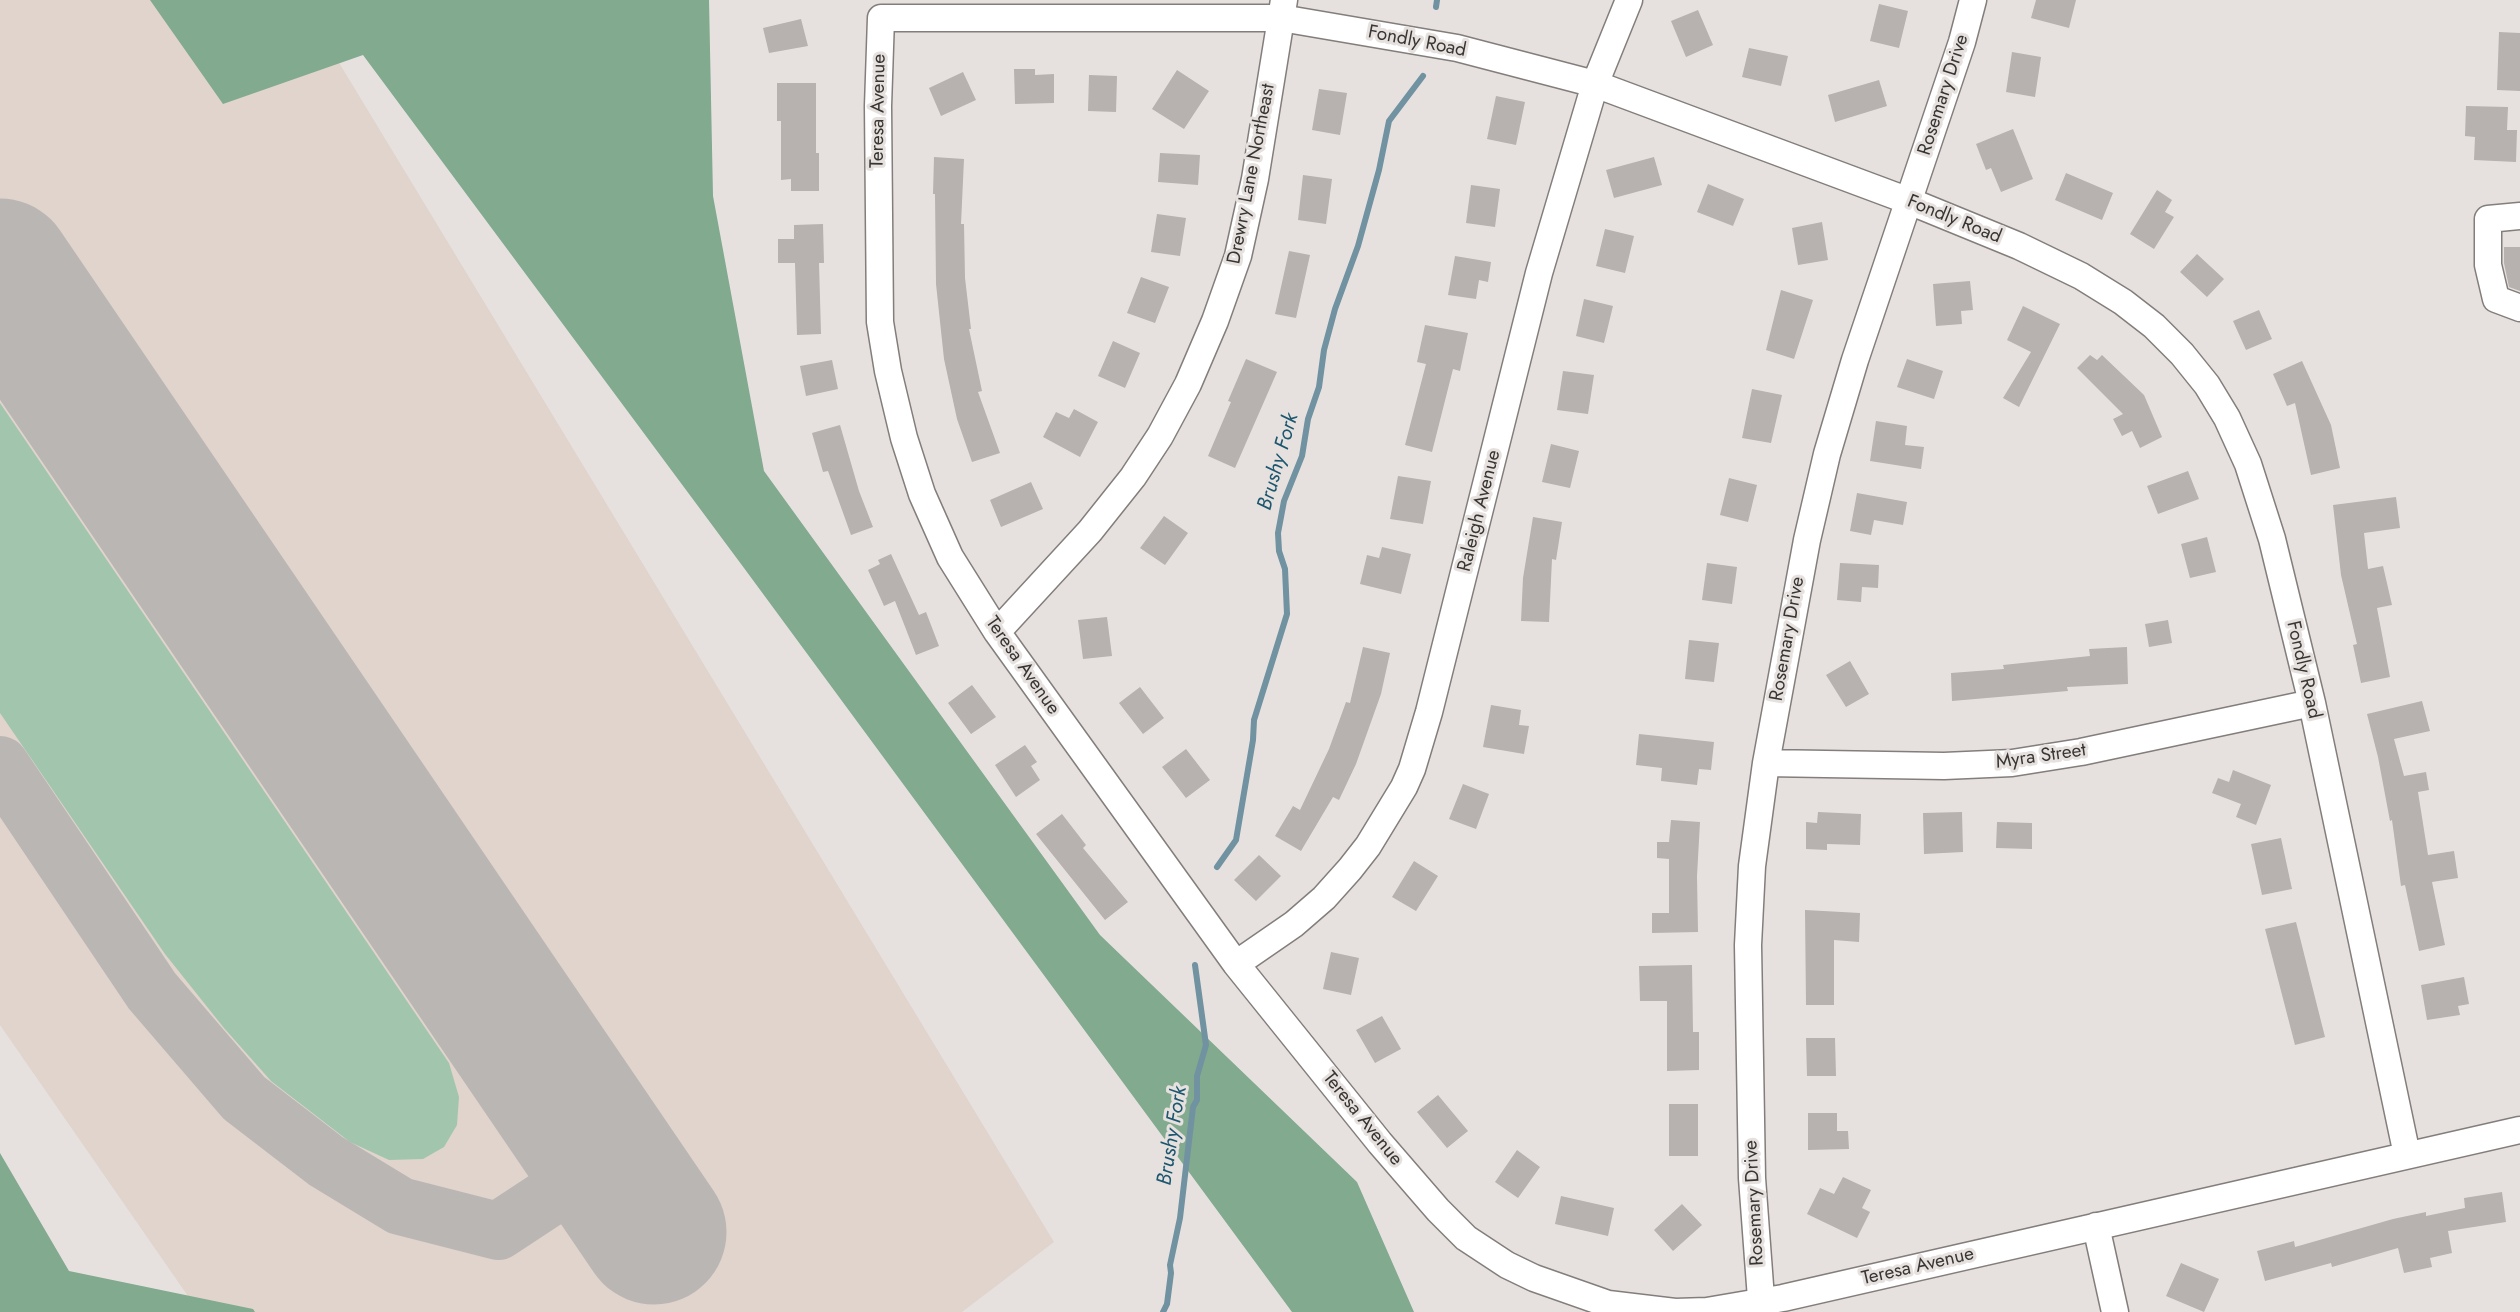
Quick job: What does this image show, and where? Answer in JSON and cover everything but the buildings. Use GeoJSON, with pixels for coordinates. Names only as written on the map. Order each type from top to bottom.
{"type":"FeatureCollection","features":[{"type":"Feature","properties":{"kind":"street","name":"Raleigh Avenue"},"geometry":{"type":"LineString","coordinates":[[1236,964],[1294,924],[1324,898],[1350,869],[1383,822],[1412,769],[1430,712],[1539,273],[1595,84],[1629,0]]}},
{"type":"Feature","properties":{"kind":"street","name":"Rosemary Drive"},"geometry":{"type":"LineString","coordinates":[[1762,1307],[1752,1178],[1748,945],[1752,866],[1766,763],[1807,540],[1827,454],[1962,42],[1973,0]]}},
{"type":"Feature","properties":{"kind":"street","name":"Fondly Road"},"geometry":{"type":"LineString","coordinates":[[881,18],[1283,9],[1457,48],[1595,84],[1909,201],[2019,246],[2081,276],[2123,302],[2154,326],[2182,354],[2207,386],[2227,418],[2248,464],[2272,538],[2312,703],[2407,1155]]}},
{"type":"Feature","properties":{"kind":"street","name":"Drewry Lane Northeast"},"geometry":{"type":"LineString","coordinates":[[996,632],[1090,531],[1133,477],[1160,436],[1188,384],[1215,321],[1238,256],[1255,179],[1283,9]]}},
{"type":"Feature","properties":{"kind":"street","name":"Teresa Avenue"},"geometry":{"type":"LineString","coordinates":[[881,18],[878,106],[880,322],[904,438],[922,494],[950,557],[996,632],[1236,964],[1380,1143],[1466,1238],[1507,1265],[1571,1292],[1608,1304],[1675,1312],[1762,1307],[2096,1226],[2520,1130]]}},
{"type":"Feature","properties":{"kind":"street"},"geometry":{"type":"LineString","coordinates":[[2520,216],[2488,219],[2488,265],[2496,299],[2520,308]]}},
{"type":"Feature","properties":{"kind":"street","name":"Myra Street"},"geometry":{"type":"LineString","coordinates":[[1766,763],[1944,766],[2012,763],[2081,752],[2312,703]]}},
{"type":"Feature","properties":{"kind":"street"},"geometry":{"type":"LineString","coordinates":[[2096,1226],[2115,1312]]}},
{"type":"Feature","properties":{"kind":"shaded area"},"geometry":{"type":"Polygon","coordinates":[[[0,0],[301,0],[1054,1242],[962,1312],[199,1312],[0,1025],[0,0]]]}},
{"type":"Feature","properties":{"kind":"green space"},"geometry":{"type":"Polygon","coordinates":[[[150,0],[709,0],[713,196],[764,471],[1100,935],[1357,1182],[1414,1312],[1292,1312],[363,55],[223,104],[150,0]]]}},
{"type":"Feature","properties":{"kind":"green space"},"geometry":{"type":"Polygon","coordinates":[[[0,403],[449,1063],[459,1097],[457,1125],[444,1147],[423,1159],[389,1160],[350,1142],[271,1081],[224,1028],[165,954],[0,713],[0,403]]]}},
{"type":"Feature","properties":{"kind":"green space"},"geometry":{"type":"Polygon","coordinates":[[[0,1153],[69,1271],[253,1309],[255,1312],[0,1312],[0,1153]]]}},
{"type":"Feature","properties":{"kind":"waterway","name":"Brushy Fork"},"geometry":{"type":"LineString","coordinates":[[1436,7],[1437,0]]}},
{"type":"Feature","properties":{"kind":"waterway","name":"Brushy Fork"},"geometry":{"type":"LineString","coordinates":[[1217,867],[1236,840],[1254,720],[1287,614],[1285,569],[1279,551],[1278,533],[1284,501],[1302,456],[1308,419],[1319,387],[1324,350],[1335,309],[1358,246],[1389,121],[1423,76]]}},
{"type":"Feature","properties":{"kind":"waterway","name":"Brushy Fork"},"geometry":{"type":"LineString","coordinates":[[1163,1312],[1167,1304],[1170,1265],[1180,1218],[1193,1107],[1197,1100],[1197,1076],[1206,1045],[1195,965]]}},
{"type":"Feature","properties":{"kind":"taxiway"},"geometry":{"type":"LineString","coordinates":[[0,765],[152,991],[244,1098],[326,1161],[400,1206],[498,1231],[606,1160]]}},
{"type":"Feature","properties":{"kind":"runway"},"geometry":{"type":"LineString","coordinates":[[0,271],[654,1232]]}}]}
